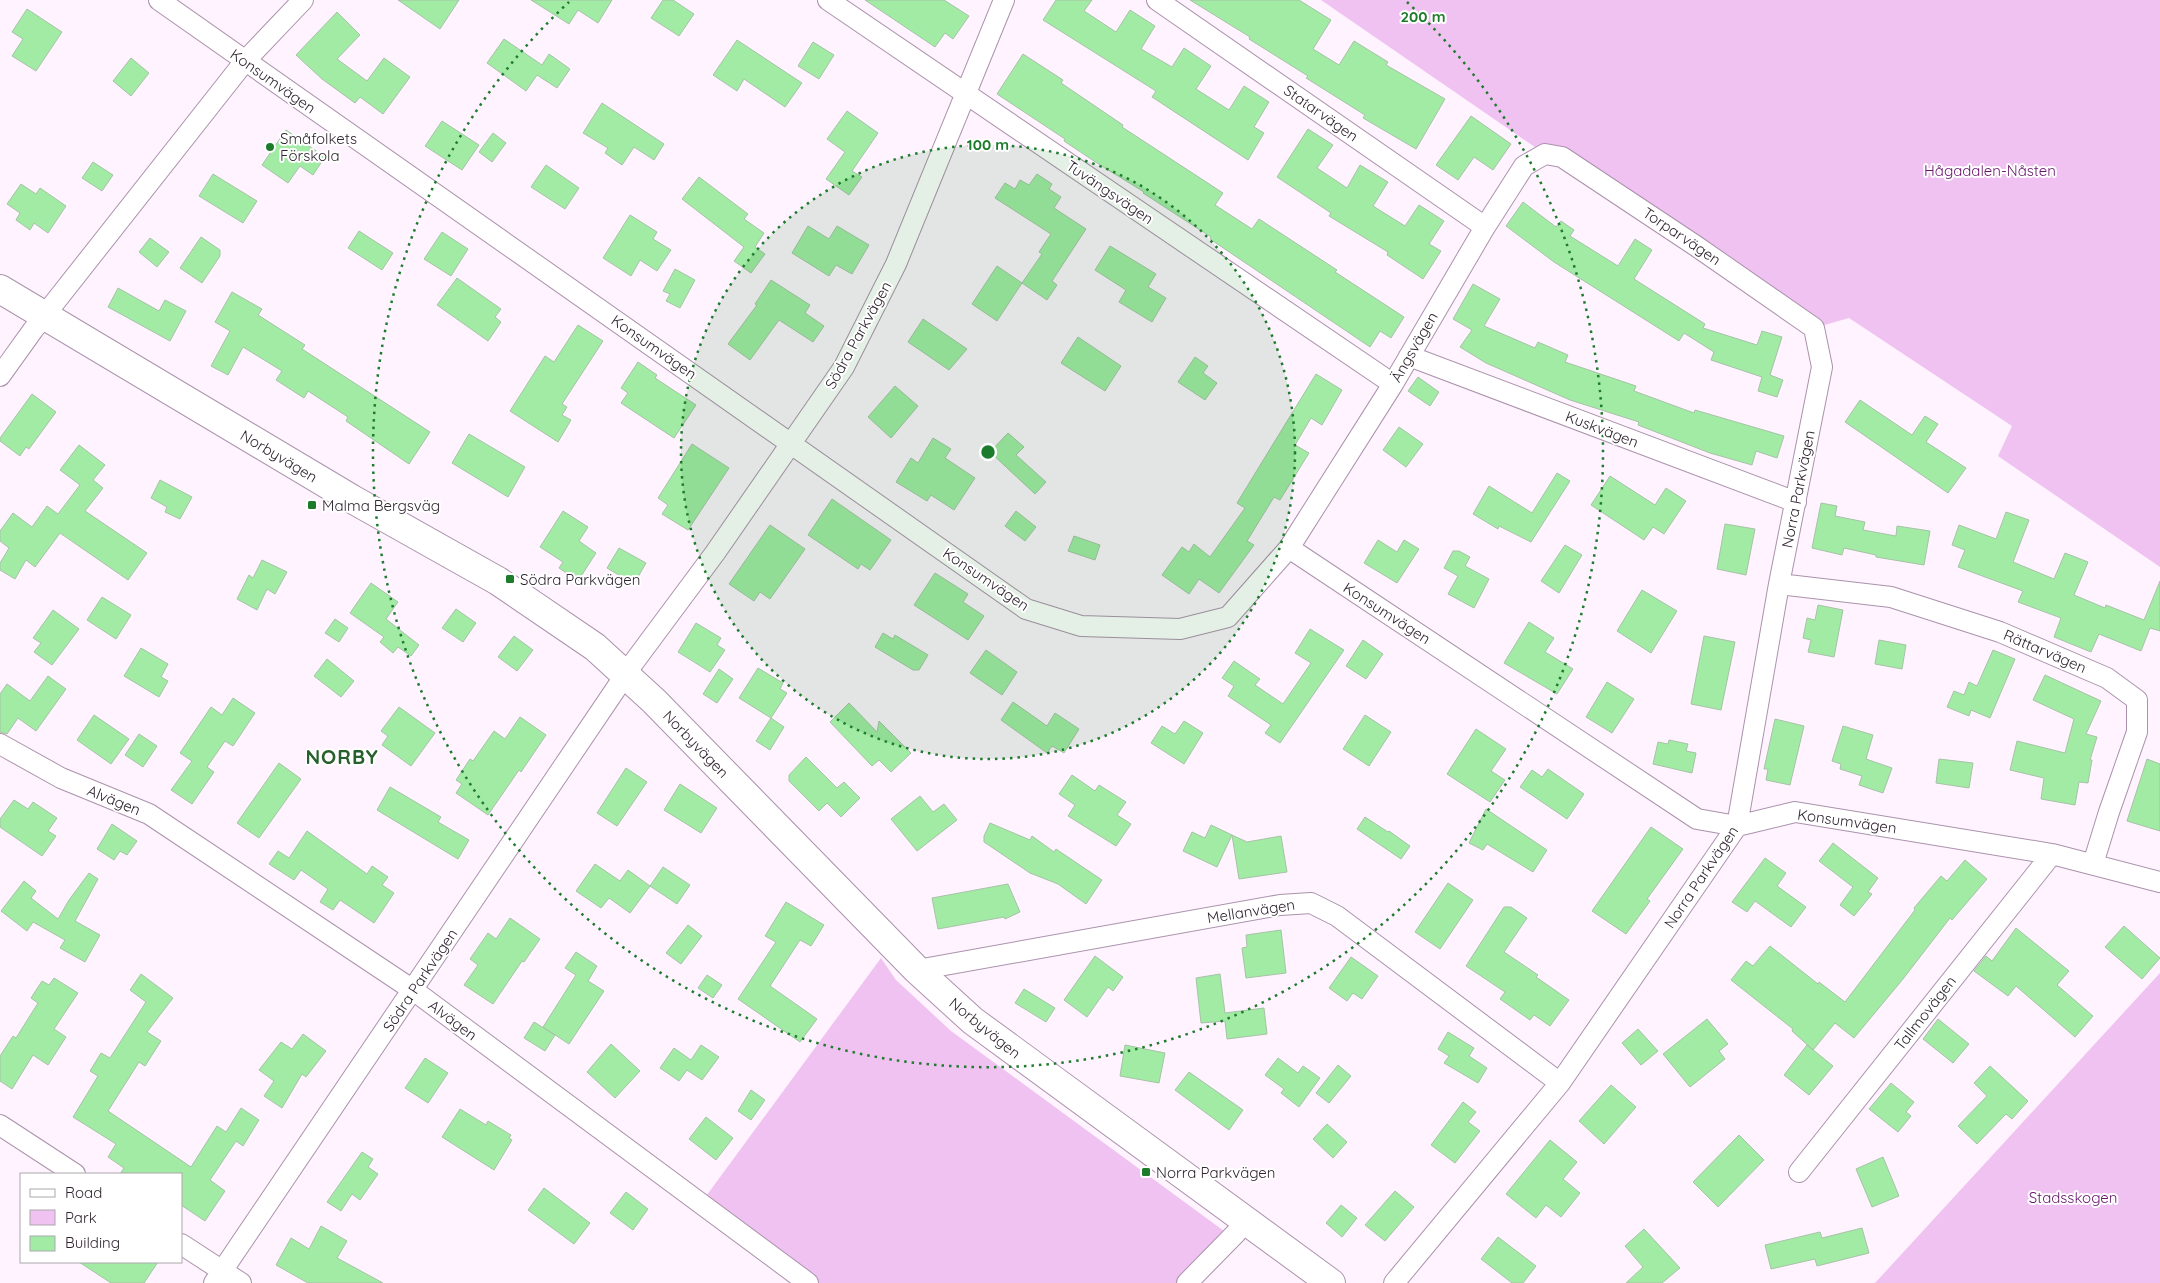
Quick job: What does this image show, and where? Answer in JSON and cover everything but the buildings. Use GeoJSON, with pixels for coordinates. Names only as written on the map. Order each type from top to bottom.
{"type":"FeatureCollection","features":[{"type":"Feature","properties":{"kind":"street","name":"Konsumvägen"},"geometry":{"type":"LineString","coordinates":[[159,0],[1026,609],[1081,626],[1180,628],[1228,617],[1289,548],[1697,819],[1737,826],[1795,812],[2052,854],[2160,882]]}},
{"type":"Feature","properties":{"kind":"street"},"geometry":{"type":"LineString","coordinates":[[0,376],[245,61],[303,0]]}},
{"type":"Feature","properties":{"kind":"street","name":"Tuvängsvägen"},"geometry":{"type":"LineString","coordinates":[[828,0],[1393,384]]}},
{"type":"Feature","properties":{"kind":"street","name":"Södra Parkvägen"},"geometry":{"type":"LineString","coordinates":[[218,1277],[626,674],[715,553],[844,368],[896,264],[1004,0]]}},
{"type":"Feature","properties":{"kind":"street","name":"Statarvägen"},"geometry":{"type":"LineString","coordinates":[[1157,0],[1485,227]]}},
{"type":"Feature","properties":{"kind":"street","name":"Ängsvägen"},"geometry":{"type":"LineString","coordinates":[[1289,548],[1393,384],[1485,227],[1524,166],[1545,154]]}},
{"type":"Feature","properties":{"kind":"street","name":"Torparvägen"},"geometry":{"type":"LineString","coordinates":[[1545,154],[1562,157],[1696,246],[1814,328]]}},
{"type":"Feature","properties":{"kind":"street","name":"Norbyvägen"},"geometry":{"type":"LineString","coordinates":[[0,289],[352,499],[498,581],[595,647],[626,674],[917,970],[973,1021],[1331,1283]]}},
{"type":"Feature","properties":{"kind":"street","name":"Norra Parkvägen"},"geometry":{"type":"LineString","coordinates":[[1394,1283],[1560,1083],[1737,826],[1779,584],[1822,366],[1814,328]]}},
{"type":"Feature","properties":{"kind":"street","name":"Kuskvägen"},"geometry":{"type":"LineString","coordinates":[[1409,356],[1796,502]]}},
{"type":"Feature","properties":{"kind":"street","name":"Rättarvägen"},"geometry":{"type":"LineString","coordinates":[[1779,584],[1891,597],[2000,632],[2107,678],[2137,700],[2138,732],[2109,812],[2093,864]]}},
{"type":"Feature","properties":{"kind":"street","name":"Alvägen"},"geometry":{"type":"LineString","coordinates":[[0,744],[61,778],[149,814],[413,990],[808,1283]]}},
{"type":"Feature","properties":{"kind":"street","name":"Tallmovägen"},"geometry":{"type":"LineString","coordinates":[[1799,1172],[2052,854]]}},
{"type":"Feature","properties":{"kind":"street","name":"Mellanvägen"},"geometry":{"type":"LineString","coordinates":[[917,970],[1280,905],[1311,902],[1337,916],[1560,1083]]}},
{"type":"Feature","properties":{"kind":"street"},"geometry":{"type":"LineString","coordinates":[[0,1125],[73,1173]]}},
{"type":"Feature","properties":{"kind":"street"},"geometry":{"type":"LineString","coordinates":[[1187,1283],[1236,1233],[1246,1220]]}},
{"type":"Feature","properties":{"kind":"street"},"geometry":{"type":"LineString","coordinates":[[182,1245],[218,1277],[241,1283]]}},
{"type":"Feature","properties":{"kind":"green space","name":"Hågadalen-Nåsten"},"geometry":{"type":"Polygon","coordinates":[[[1321,0],[2160,0],[2160,567],[1998,456],[2012,426],[1849,318],[1814,328],[1545,154],[1321,0]]]}},
{"type":"Feature","properties":{"kind":"green space"},"geometry":{"type":"Polygon","coordinates":[[[881,958],[896,980],[951,1031],[1224,1231],[1187,1283],[808,1283],[701,1203],[881,958]]]}},
{"type":"Feature","properties":{"kind":"green space","name":"Stadsskogen"},"geometry":{"type":"Polygon","coordinates":[[[2160,973],[2160,1283],[1875,1283],[2160,973]]]}},
{"type":"Feature","properties":{"kind":"place","name":"Småfolkets Förskola"},"geometry":{"type":"Point","coordinates":[270,147]}},
{"type":"Feature","properties":{"kind":"place","name":"Malma Bergsväg"},"geometry":{"type":"Point","coordinates":[312,505]}},
{"type":"Feature","properties":{"kind":"place","name":"Södra Parkvägen"},"geometry":{"type":"Point","coordinates":[510,579]}},
{"type":"Feature","properties":{"kind":"place","name":"Norra Parkvägen"},"geometry":{"type":"Point","coordinates":[1146,1172]}},
{"type":"Feature","properties":{"kind":"district","name":"NORBY"},"geometry":{"type":"Point","coordinates":[342,756]}}]}
